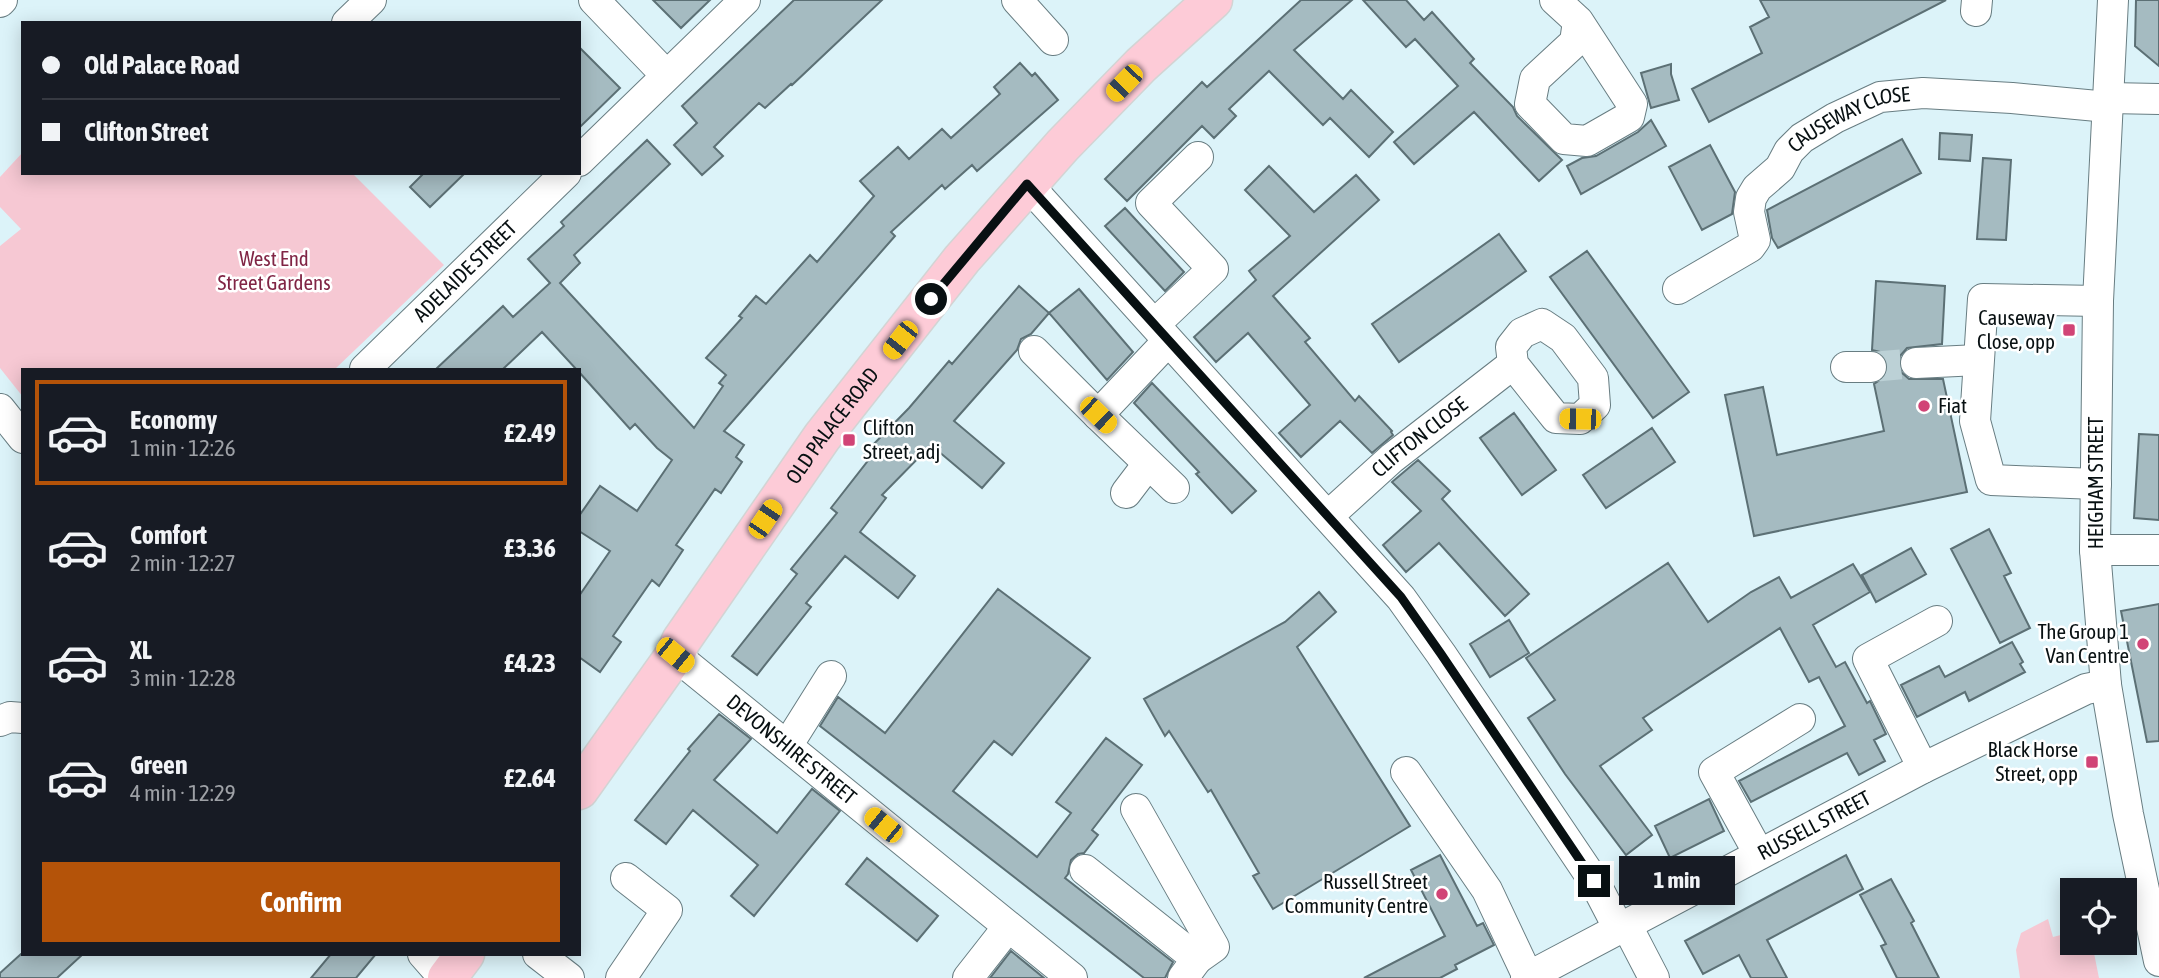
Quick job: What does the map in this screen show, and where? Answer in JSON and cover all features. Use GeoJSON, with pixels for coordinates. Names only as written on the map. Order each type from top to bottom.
{"type":"FeatureCollection","features":[{"type":"Feature","properties":{"kind":"main road","name":"OLD PALACE ROAD"},"geometry":{"type":"LineString","coordinates":[[581,787],[675,655],[681,641],[822,437],[962,259],[1027,184],[1141,65],[1213,0]]}},
{"type":"Feature","properties":{"kind":"main road"},"geometry":{"type":"LineString","coordinates":[[445,978],[463,956]]}},
{"type":"Feature","properties":{"kind":"street"},"geometry":{"type":"LineString","coordinates":[[349,21],[371,0]]}},
{"type":"Feature","properties":{"kind":"street"},"geometry":{"type":"LineString","coordinates":[[594,0],[666,75]]}},
{"type":"Feature","properties":{"kind":"street"},"geometry":{"type":"LineString","coordinates":[[581,158],[745,0]]}},
{"type":"Feature","properties":{"kind":"street"},"geometry":{"type":"LineString","coordinates":[[1017,0],[1053,40]]}},
{"type":"Feature","properties":{"kind":"street"},"geometry":{"type":"LineString","coordinates":[[1555,0],[1578,21]]}},
{"type":"Feature","properties":{"kind":"street","name":"HEIGHAM STREET"},"geometry":{"type":"LineString","coordinates":[[2113,0],[2098,301],[2095,550],[2106,685],[2128,814],[2159,961]]}},
{"type":"Feature","properties":{"kind":"street","name":"CAUSEWAY CLOSE"},"geometry":{"type":"LineString","coordinates":[[1678,289],[1750,247],[1755,240],[1749,212],[1751,198],[1757,188],[1780,168],[1789,151],[1802,138],[1835,118],[1880,97],[1923,93],[2109,102]]}},
{"type":"Feature","properties":{"kind":"street"},"geometry":{"type":"LineString","coordinates":[[2109,102],[2159,99]]}},
{"type":"Feature","properties":{"kind":"street"},"geometry":{"type":"LineString","coordinates":[[1098,415],[1213,270],[1151,203],[1198,157]]}},
{"type":"Feature","properties":{"kind":"street","name":"ADELAIDE STREET"},"geometry":{"type":"LineString","coordinates":[[366,368],[564,175]]}},
{"type":"Feature","properties":{"kind":"street"},"geometry":{"type":"LineString","coordinates":[[1027,184],[1401,597],[1594,881],[1654,978]]}},
{"type":"Feature","properties":{"kind":"street"},"geometry":{"type":"LineString","coordinates":[[2096,484],[1991,480],[1975,421],[1983,299],[2098,301]]}},
{"type":"Feature","properties":{"kind":"street"},"geometry":{"type":"LineString","coordinates":[[1034,351],[1174,488]]}},
{"type":"Feature","properties":{"kind":"street"},"geometry":{"type":"LineString","coordinates":[[1916,363],[1978,360]]}},
{"type":"Feature","properties":{"kind":"street","name":"CLIFTON CLOSE"},"geometry":{"type":"LineString","coordinates":[[1328,516],[1392,458],[1513,364]]}},
{"type":"Feature","properties":{"kind":"street"},"geometry":{"type":"LineString","coordinates":[[0,409],[21,435]]}},
{"type":"Feature","properties":{"kind":"street"},"geometry":{"type":"LineString","coordinates":[[1126,493],[1148,464]]}},
{"type":"Feature","properties":{"kind":"street"},"geometry":{"type":"LineString","coordinates":[[2095,550],[2159,550]]}},
{"type":"Feature","properties":{"kind":"street"},"geometry":{"type":"LineString","coordinates":[[1923,768],[1868,659],[1937,621]]}},
{"type":"Feature","properties":{"kind":"street","name":"DEVONSHIRE STREET"},"geometry":{"type":"LineString","coordinates":[[675,655],[1072,978]]}},
{"type":"Feature","properties":{"kind":"street"},"geometry":{"type":"LineString","coordinates":[[787,746],[831,676]]}},
{"type":"Feature","properties":{"kind":"street","name":"RUSSELL STREET"},"geometry":{"type":"LineString","coordinates":[[1527,978],[1923,768],[2086,689],[2106,685]]}},
{"type":"Feature","properties":{"kind":"street"},"geometry":{"type":"LineString","coordinates":[[0,721],[10,717],[21,718]]}},
{"type":"Feature","properties":{"kind":"street"},"geometry":{"type":"LineString","coordinates":[[1759,854],[1714,772],[1800,719]]}},
{"type":"Feature","properties":{"kind":"street"},"geometry":{"type":"LineString","coordinates":[[1406,772],[1487,890],[1527,978]]}},
{"type":"Feature","properties":{"kind":"street"},"geometry":{"type":"LineString","coordinates":[[1085,870],[1190,969],[1214,947],[1136,809]]}},
{"type":"Feature","properties":{"kind":"street"},"geometry":{"type":"LineString","coordinates":[[621,978],[667,910],[626,878]]}},
{"type":"Feature","properties":{"kind":"street"},"geometry":{"type":"LineString","coordinates":[[968,978],[1008,927]]}},
{"type":"Feature","properties":{"kind":"street"},"geometry":{"type":"LineString","coordinates":[[425,956],[445,978]]}},
{"type":"Feature","properties":{"kind":"street"},"geometry":{"type":"LineString","coordinates":[[541,956],[569,978]]}},
{"type":"Feature","properties":{"kind":"green space","name":"West End Street Gardens"},"geometry":{"type":"Polygon","coordinates":[[[21,154],[21,175],[354,175],[444,265],[336,368],[21,368],[21,394],[0,368],[0,246],[21,229],[0,207],[0,177],[21,154]]]}},
{"type":"Feature","properties":{"kind":"green space"},"geometry":{"type":"Polygon","coordinates":[[[2048,919],[2053,937],[2060,935],[2060,955],[2094,955],[2099,978],[2020,978],[2016,950],[2021,933],[2048,919]]]}},
{"type":"Feature","properties":{"kind":"building"},"geometry":{"type":"Polygon","coordinates":[[[653,0],[710,0],[681,28],[653,0]]]}},
{"type":"Feature","properties":{"kind":"building"},"geometry":{"type":"Polygon","coordinates":[[[794,0],[882,0],[792,85],[765,108],[759,103],[725,136],[714,147],[723,156],[702,175],[674,145],[697,123],[682,106],[794,0]]]}},
{"type":"Feature","properties":{"kind":"building"},"geometry":{"type":"Polygon","coordinates":[[[1301,0],[1352,0],[1294,50],[1343,99],[1351,90],[1393,132],[1369,157],[1330,118],[1323,125],[1269,71],[1229,109],[1236,116],[1214,138],[1202,126],[1127,201],[1105,179],[1202,82],[1207,87],[1301,0]]]}},
{"type":"Feature","properties":{"kind":"building"},"geometry":{"type":"Polygon","coordinates":[[[1363,0],[1406,0],[1424,20],[1432,12],[1474,59],[1470,63],[1513,107],[1517,116],[1562,160],[1539,181],[1474,112],[1414,164],[1394,142],[1458,86],[1415,39],[1406,47],[1363,0]]]}},
{"type":"Feature","properties":{"kind":"building"},"geometry":{"type":"Polygon","coordinates":[[[1760,0],[1946,0],[1709,122],[1692,89],[1762,53],[1750,27],[1769,17],[1760,0]]]}},
{"type":"Feature","properties":{"kind":"building"},"geometry":{"type":"Polygon","coordinates":[[[2136,0],[2159,0],[2159,66],[2135,46],[2136,0]]]}},
{"type":"Feature","properties":{"kind":"building"},"geometry":{"type":"Polygon","coordinates":[[[581,49],[620,88],[581,126],[581,49]]]}},
{"type":"Feature","properties":{"kind":"building"},"geometry":{"type":"Polygon","coordinates":[[[1020,63],[1032,76],[1035,73],[1058,100],[977,171],[972,165],[945,189],[942,185],[891,232],[895,236],[724,431],[744,445],[736,457],[742,462],[721,493],[715,489],[676,545],[683,550],[659,586],[652,580],[613,636],[621,642],[600,672],[581,658],[581,593],[610,551],[581,532],[581,513],[600,486],[637,511],[672,460],[635,424],[630,429],[581,374],[581,368],[575,368],[542,332],[504,368],[437,368],[503,306],[513,317],[550,283],[528,259],[564,226],[561,222],[647,140],[670,164],[574,255],[580,263],[560,283],[694,428],[723,386],[719,383],[726,375],[706,358],[742,318],[739,316],[756,296],[766,304],[810,255],[817,262],[874,196],[860,181],[898,147],[909,159],[942,129],[951,138],[1000,94],[994,87],[1020,63]]]}},
{"type":"Feature","properties":{"kind":"building"},"geometry":{"type":"Polygon","coordinates":[[[1671,64],[1671,74],[1679,100],[1651,108],[1641,73],[1671,64]]]}},
{"type":"Feature","properties":{"kind":"building"},"geometry":{"type":"Polygon","coordinates":[[[1651,120],[1666,146],[1581,194],[1567,166],[1582,158],[1596,156],[1638,132],[1651,120]]]}},
{"type":"Feature","properties":{"kind":"building"},"geometry":{"type":"Polygon","coordinates":[[[1940,133],[1972,135],[1970,161],[1939,159],[1940,133]]]}},
{"type":"Feature","properties":{"kind":"building"},"geometry":{"type":"Polygon","coordinates":[[[1902,139],[1921,173],[1778,248],[1772,238],[1767,210],[1902,139]]]}},
{"type":"Feature","properties":{"kind":"building"},"geometry":{"type":"Polygon","coordinates":[[[1710,145],[1735,192],[1732,214],[1702,230],[1669,167],[1710,145]]]}},
{"type":"Feature","properties":{"kind":"building"},"geometry":{"type":"Polygon","coordinates":[[[1983,158],[2011,160],[2006,240],[1977,239],[1983,158]]]}},
{"type":"Feature","properties":{"kind":"building"},"geometry":{"type":"Polygon","coordinates":[[[1269,166],[1314,212],[1356,175],[1379,200],[1273,296],[1310,338],[1305,342],[1355,401],[1359,396],[1392,431],[1393,435],[1372,453],[1340,421],[1301,457],[1279,433],[1310,405],[1248,333],[1216,362],[1194,337],[1256,280],[1249,271],[1290,236],[1245,190],[1269,166]]]}},
{"type":"Feature","properties":{"kind":"building"},"geometry":{"type":"Polygon","coordinates":[[[422,175],[463,175],[430,207],[410,187],[422,175]]]}},
{"type":"Feature","properties":{"kind":"building"},"geometry":{"type":"Polygon","coordinates":[[[1125,208],[1184,272],[1165,291],[1105,226],[1125,208]]]}},
{"type":"Feature","properties":{"kind":"building"},"geometry":{"type":"Polygon","coordinates":[[[1499,234],[1526,271],[1399,362],[1372,324],[1499,234]]]}},
{"type":"Feature","properties":{"kind":"building"},"geometry":{"type":"Polygon","coordinates":[[[1587,251],[1689,392],[1653,418],[1550,277],[1587,251]]]}},
{"type":"Feature","properties":{"kind":"building"},"geometry":{"type":"Polygon","coordinates":[[[1876,281],[1945,286],[1942,344],[1907,348],[1900,356],[1899,365],[1902,373],[1909,379],[1943,379],[1967,492],[1754,536],[1725,395],[1763,387],[1777,455],[1884,431],[1874,384],[1886,376],[1888,366],[1886,358],[1880,352],[1872,350],[1876,281]]]}},
{"type":"Feature","properties":{"kind":"building"},"geometry":{"type":"Polygon","coordinates":[[[1019,286],[1049,313],[1031,334],[1021,339],[1017,350],[954,421],[1004,463],[982,488],[931,445],[882,495],[886,498],[860,532],[915,576],[898,598],[845,556],[806,603],[811,607],[757,675],[732,656],[797,574],[791,569],[837,513],[831,508],[870,458],[865,453],[909,408],[949,361],[952,364],[1019,286]]]}},
{"type":"Feature","properties":{"kind":"building"},"geometry":{"type":"Polygon","coordinates":[[[1079,289],[1133,352],[1107,380],[1049,313],[1079,289]]]}},
{"type":"Feature","properties":{"kind":"building"},"geometry":{"type":"Polygon","coordinates":[[[1152,383],[1256,491],[1232,513],[1196,474],[1199,472],[1134,403],[1152,383]]]}},
{"type":"Feature","properties":{"kind":"building"},"geometry":{"type":"Polygon","coordinates":[[[1514,413],[1556,470],[1522,495],[1480,438],[1514,413]]]}},
{"type":"Feature","properties":{"kind":"building"},"geometry":{"type":"Polygon","coordinates":[[[1652,428],[1675,462],[1606,508],[1583,475],[1652,428]]]}},
{"type":"Feature","properties":{"kind":"building"},"geometry":{"type":"Polygon","coordinates":[[[2139,434],[2159,435],[2159,520],[2134,518],[2139,434]]]}},
{"type":"Feature","properties":{"kind":"building"},"geometry":{"type":"Polygon","coordinates":[[[1418,460],[1450,491],[1442,499],[1529,594],[1505,616],[1439,543],[1406,572],[1383,545],[1421,511],[1392,482],[1418,460]]]}},
{"type":"Feature","properties":{"kind":"building"},"geometry":{"type":"Polygon","coordinates":[[[1989,529],[2011,573],[2004,576],[2030,628],[2000,643],[1951,549],[1989,529]]]}},
{"type":"Feature","properties":{"kind":"building"},"geometry":{"type":"Polygon","coordinates":[[[1911,548],[1926,574],[1876,602],[1862,575],[1911,548]]]}},
{"type":"Feature","properties":{"kind":"building"},"geometry":{"type":"Polygon","coordinates":[[[1668,563],[1708,622],[1751,592],[1779,577],[1791,598],[1853,564],[1870,592],[1813,625],[1836,667],[1845,662],[1867,703],[1870,701],[1886,734],[1874,740],[1885,761],[1859,775],[1847,753],[1751,802],[1739,781],[1845,726],[1819,677],[1809,682],[1780,628],[1643,718],[1652,730],[1600,766],[1652,835],[1626,855],[1565,774],[1528,718],[1555,700],[1526,658],[1668,563]]]}},
{"type":"Feature","properties":{"kind":"building"},"geometry":{"type":"Polygon","coordinates":[[[998,589],[1090,658],[1012,755],[994,741],[953,791],[1037,857],[1071,813],[1056,802],[1106,738],[1142,765],[1092,830],[1098,835],[1084,853],[1071,860],[1065,878],[1173,962],[1165,978],[1144,978],[820,726],[838,697],[885,733],[998,589]]]}},
{"type":"Feature","properties":{"kind":"building"},"geometry":{"type":"Polygon","coordinates":[[[1319,592],[1336,612],[1297,647],[1410,826],[1273,909],[1253,876],[1259,873],[1211,790],[1208,792],[1169,731],[1165,736],[1144,699],[1285,622],[1319,592]]]}},
{"type":"Feature","properties":{"kind":"building","name":"The Group 1 Van Centre"},"geometry":{"type":"Polygon","coordinates":[[[2159,604],[2159,741],[2147,742],[2121,611],[2159,604]]]}},
{"type":"Feature","properties":{"kind":"building"},"geometry":{"type":"Polygon","coordinates":[[[1509,620],[1529,653],[1490,677],[1470,644],[1509,620]]]}},
{"type":"Feature","properties":{"kind":"building"},"geometry":{"type":"Polygon","coordinates":[[[2012,642],[2023,662],[2020,664],[2025,672],[1969,701],[1965,692],[1917,717],[1901,685],[1939,666],[1945,677],[2012,642]]]}},
{"type":"Feature","properties":{"kind":"building"},"geometry":{"type":"Polygon","coordinates":[[[719,714],[751,739],[714,780],[777,833],[812,789],[840,811],[754,916],[731,896],[758,865],[693,810],[666,844],[635,820],[690,751],[688,749],[719,714]]]}},
{"type":"Feature","properties":{"kind":"building"},"geometry":{"type":"Polygon","coordinates":[[[1709,799],[1724,831],[1670,858],[1655,826],[1709,799]]]}},
{"type":"Feature","properties":{"kind":"building","name":"Russell Street Community Centre"},"geometry":{"type":"Polygon","coordinates":[[[1440,855],[1477,926],[1483,923],[1494,945],[1455,965],[1457,969],[1440,978],[1364,978],[1445,936],[1411,870],[1440,855]]]}},
{"type":"Feature","properties":{"kind":"building"},"geometry":{"type":"Polygon","coordinates":[[[1846,855],[1863,889],[1767,940],[1787,978],[1751,978],[1739,955],[1703,974],[1685,941],[1846,855]]]}},
{"type":"Feature","properties":{"kind":"building"},"geometry":{"type":"Polygon","coordinates":[[[867,858],[938,916],[917,941],[846,884],[867,858]]]}},
{"type":"Feature","properties":{"kind":"building"},"geometry":{"type":"Polygon","coordinates":[[[1891,879],[1914,921],[1911,923],[1939,978],[1897,978],[1881,946],[1886,944],[1860,895],[1891,879]]]}},
{"type":"Feature","properties":{"kind":"building"},"geometry":{"type":"Polygon","coordinates":[[[1011,951],[1044,978],[990,978],[1011,951]]]}},
{"type":"Feature","properties":{"kind":"building"},"geometry":{"type":"Polygon","coordinates":[[[21,954],[81,956],[57,978],[0,978],[0,973],[21,954]]]}},
{"type":"Feature","properties":{"kind":"building"},"geometry":{"type":"Polygon","coordinates":[[[329,956],[374,956],[356,978],[311,978],[329,956]]]}},
{"type":"Feature","properties":{"kind":"tunnel"},"geometry":{"type":"LineString","coordinates":[[1871,367],[1916,363]]}},
{"type":"Feature","properties":{"kind":"place","name":"Causeway Close, opp"},"geometry":{"type":"Point","coordinates":[2069,330]}},
{"type":"Feature","properties":{"kind":"place","name":"Fiat"},"geometry":{"type":"Point","coordinates":[1924,406]}},
{"type":"Feature","properties":{"kind":"place","name":"Clifton Street, adj"},"geometry":{"type":"Point","coordinates":[849,440]}},
{"type":"Feature","properties":{"kind":"place","name":"The Group 1 Van Centre"},"geometry":{"type":"Point","coordinates":[2143,644]}},
{"type":"Feature","properties":{"kind":"place","name":"Black Horse Street, opp"},"geometry":{"type":"Point","coordinates":[2092,762]}},
{"type":"Feature","properties":{"kind":"place","name":"Russell Street Community Centre"},"geometry":{"type":"Point","coordinates":[1442,894]}},
{"type":"Feature","properties":{"kind":"route"},"geometry":{"type":"LineString","coordinates":[[931,299],[1027,184],[1401,597],[1594,881]]}}]}
